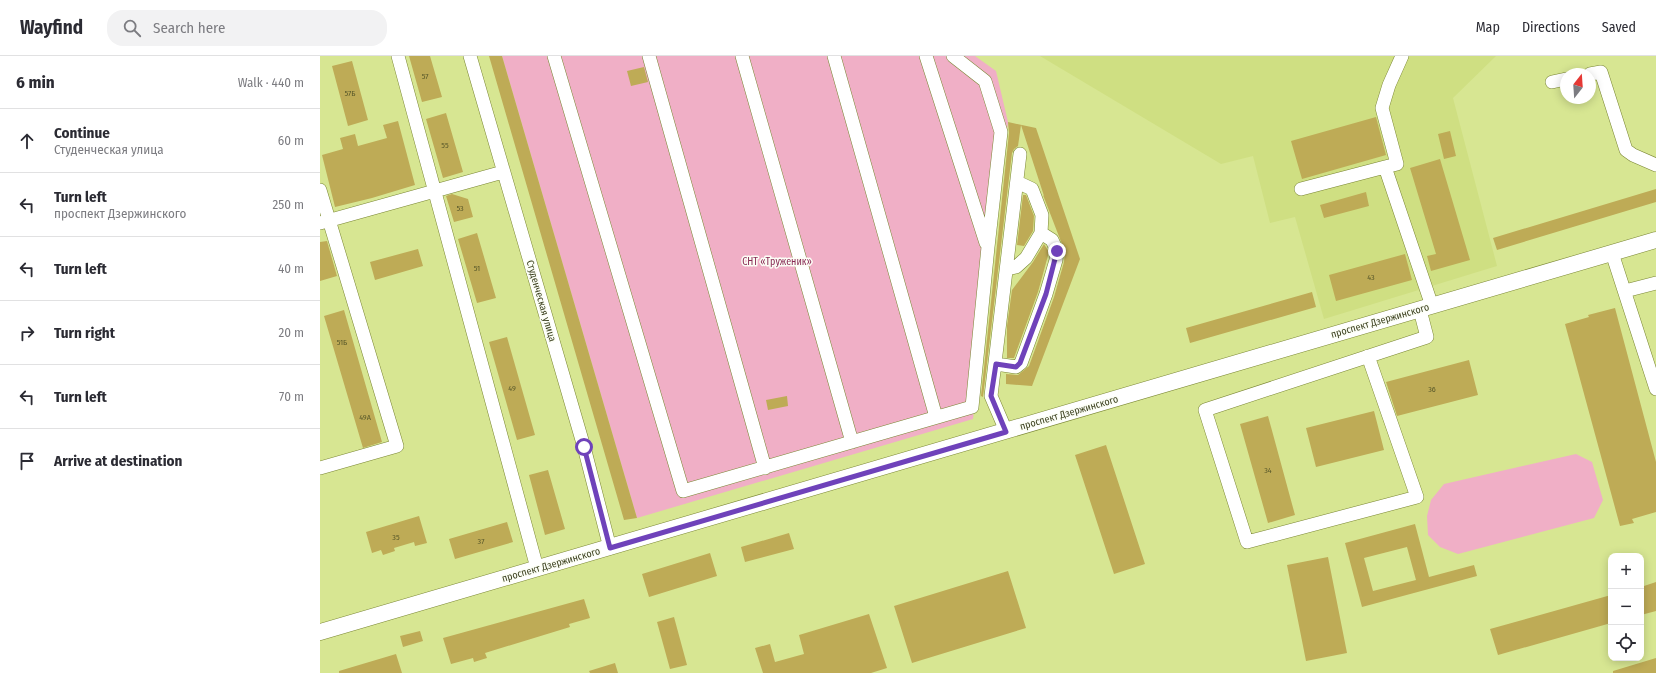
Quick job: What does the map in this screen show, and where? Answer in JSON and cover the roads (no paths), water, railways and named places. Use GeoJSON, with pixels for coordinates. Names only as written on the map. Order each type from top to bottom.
{"type":"FeatureCollection","features":[{"type":"Feature","properties":{"kind":"main road","name":"проспект Дзержинского"},"geometry":{"type":"LineString","coordinates":[[320,632],[1006,432],[1656,240]]}},
{"type":"Feature","properties":{"kind":"street"},"geometry":{"type":"LineString","coordinates":[[398,56],[536,568]]}},
{"type":"Feature","properties":{"kind":"street","name":"Студенческая улица"},"geometry":{"type":"LineString","coordinates":[[470,56],[584,447],[610,548]]}},
{"type":"Feature","properties":{"kind":"street"},"geometry":{"type":"LineString","coordinates":[[554,56],[682,490],[765,468],[972,407],[1001,132],[985,82],[952,56]]}},
{"type":"Feature","properties":{"kind":"street"},"geometry":{"type":"LineString","coordinates":[[650,56],[765,468]]}},
{"type":"Feature","properties":{"kind":"street"},"geometry":{"type":"LineString","coordinates":[[742,56],[852,442]]}},
{"type":"Feature","properties":{"kind":"street"},"geometry":{"type":"LineString","coordinates":[[834,56],[936,417]]}},
{"type":"Feature","properties":{"kind":"street"},"geometry":{"type":"LineString","coordinates":[[926,56],[988,247]]}},
{"type":"Feature","properties":{"kind":"street"},"geometry":{"type":"LineString","coordinates":[[1301,189],[1397,164],[1382,108],[1389,85],[1402,56]]}},
{"type":"Feature","properties":{"kind":"street"},"geometry":{"type":"LineString","coordinates":[[1596,73],[1601,72],[1626,150],[1633,155],[1656,165]]}},
{"type":"Feature","properties":{"kind":"street"},"geometry":{"type":"LineString","coordinates":[[1552,82],[1560,80]]}},
{"type":"Feature","properties":{"kind":"street"},"geometry":{"type":"LineString","coordinates":[[1006,432],[991,396],[1020,154]]}},
{"type":"Feature","properties":{"kind":"street"},"geometry":{"type":"LineString","coordinates":[[1368,356],[1417,497],[1246,542],[1205,410],[1368,356],[1427,337],[1426,308],[1385,167]]}},
{"type":"Feature","properties":{"kind":"street"},"geometry":{"type":"LineString","coordinates":[[325,221],[503,172]]}},
{"type":"Feature","properties":{"kind":"street"},"geometry":{"type":"LineString","coordinates":[[1007,269],[1016,267],[1026,258],[1041,233],[1042,215],[1032,189],[1017,182]]}},
{"type":"Feature","properties":{"kind":"street"},"geometry":{"type":"LineString","coordinates":[[320,190],[325,221],[396,446],[320,468]]}},
{"type":"Feature","properties":{"kind":"street"},"geometry":{"type":"LineString","coordinates":[[996,364],[1016,367],[1020,363],[1046,294],[1057,251],[1052,240],[1041,233]]}},
{"type":"Feature","properties":{"kind":"street"},"geometry":{"type":"LineString","coordinates":[[1612,253],[1656,389]]}},
{"type":"Feature","properties":{"kind":"street"},"geometry":{"type":"LineString","coordinates":[[1625,291],[1656,283]]}},
{"type":"Feature","properties":{"kind":"park label","name":"СНТ «Труженик»"},"geometry":{"type":"Point","coordinates":[777,262]}}]}
